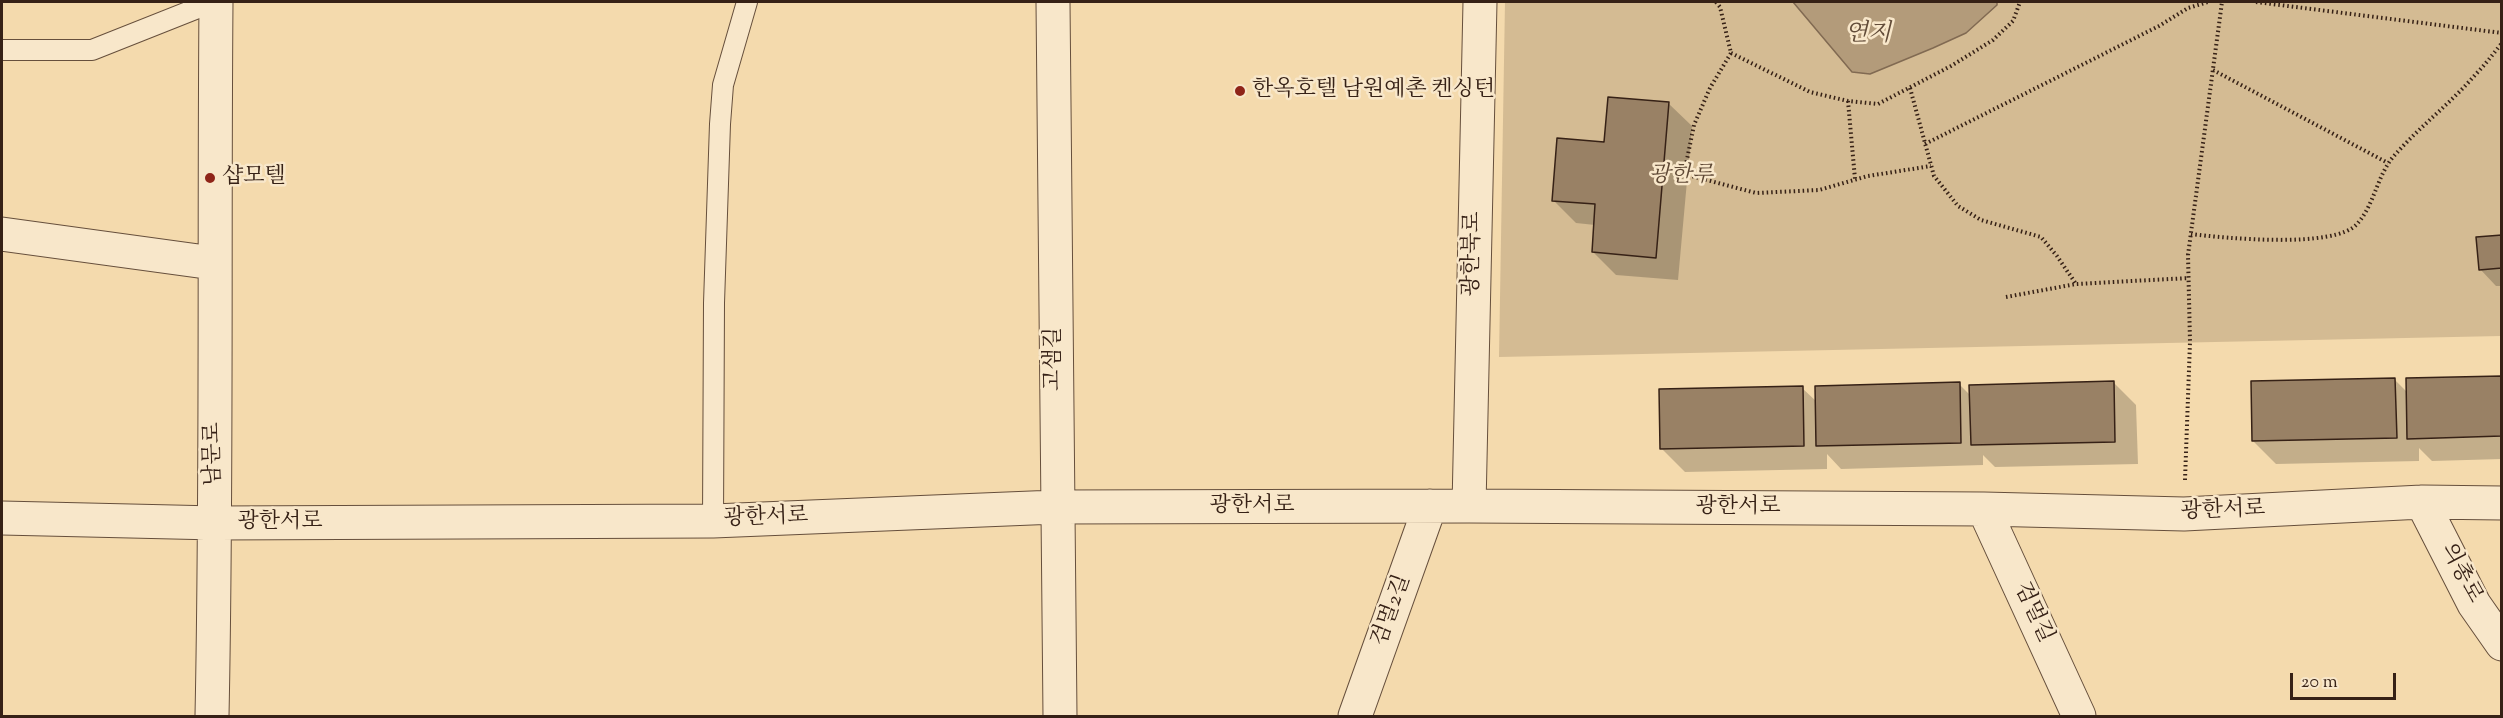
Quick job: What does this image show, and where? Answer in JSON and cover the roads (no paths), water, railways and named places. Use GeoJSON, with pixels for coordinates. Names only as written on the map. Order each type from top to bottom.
{"type":"FeatureCollection","features":[{"type":"Feature","properties":{"kind":"street","name":"남문로"},"geometry":{"type":"LineString","coordinates":[[212,717],[216,523],[213,263],[214,2]]}},
{"type":"Feature","properties":{"kind":"street","name":"고샘길"},"geometry":{"type":"LineString","coordinates":[[1053,2],[1056,507],[1060,717]]}},
{"type":"Feature","properties":{"kind":"street","name":"광한북로"},"geometry":{"type":"LineString","coordinates":[[1468,506],[1480,2]]}},
{"type":"Feature","properties":{"kind":"street"},"geometry":{"type":"LineString","coordinates":[[2,234],[213,263]]}},
{"type":"Feature","properties":{"kind":"street","name":"광한서로"},"geometry":{"type":"LineString","coordinates":[[2,518],[216,523],[713,521],[1056,507],[1430,506],[1984,509],[2184,514],[2422,502],[2502,503]]}},
{"type":"Feature","properties":{"kind":"street","name":"의총로"},"geometry":{"type":"LineString","coordinates":[[2422,502],[2474,604],[2502,644]]}},
{"type":"Feature","properties":{"kind":"street","name":"검멀2길"},"geometry":{"type":"LineString","coordinates":[[1355,717],[1430,506]]}},
{"type":"Feature","properties":{"kind":"street","name":"검멀길"},"geometry":{"type":"LineString","coordinates":[[1984,509],[2079,717]]}},
{"type":"Feature","properties":{"kind":"lane"},"geometry":{"type":"LineString","coordinates":[[2,50],[92,50],[214,2]]}},
{"type":"Feature","properties":{"kind":"lane"},"geometry":{"type":"LineString","coordinates":[[713,521],[714,292],[720,124],[723,85],[747,2]]}},
{"type":"Feature","properties":{"kind":"water","name":"연지"},"geometry":{"type":"Polygon","coordinates":[[[1793,2],[1997,2],[1997,5],[1966,33],[1870,74],[1852,72],[1793,2]]]}},
{"type":"Feature","properties":{"kind":"place","name":"한옥호텔 남원예촌 켄싱턴"},"geometry":{"type":"Point","coordinates":[1240,91]}},
{"type":"Feature","properties":{"kind":"place","name":"샵모텔"},"geometry":{"type":"Point","coordinates":[210,178]}},
{"type":"Feature","properties":{"kind":"park label","name":"광한루"},"geometry":{"type":"Point","coordinates":[1681,177]}}]}
